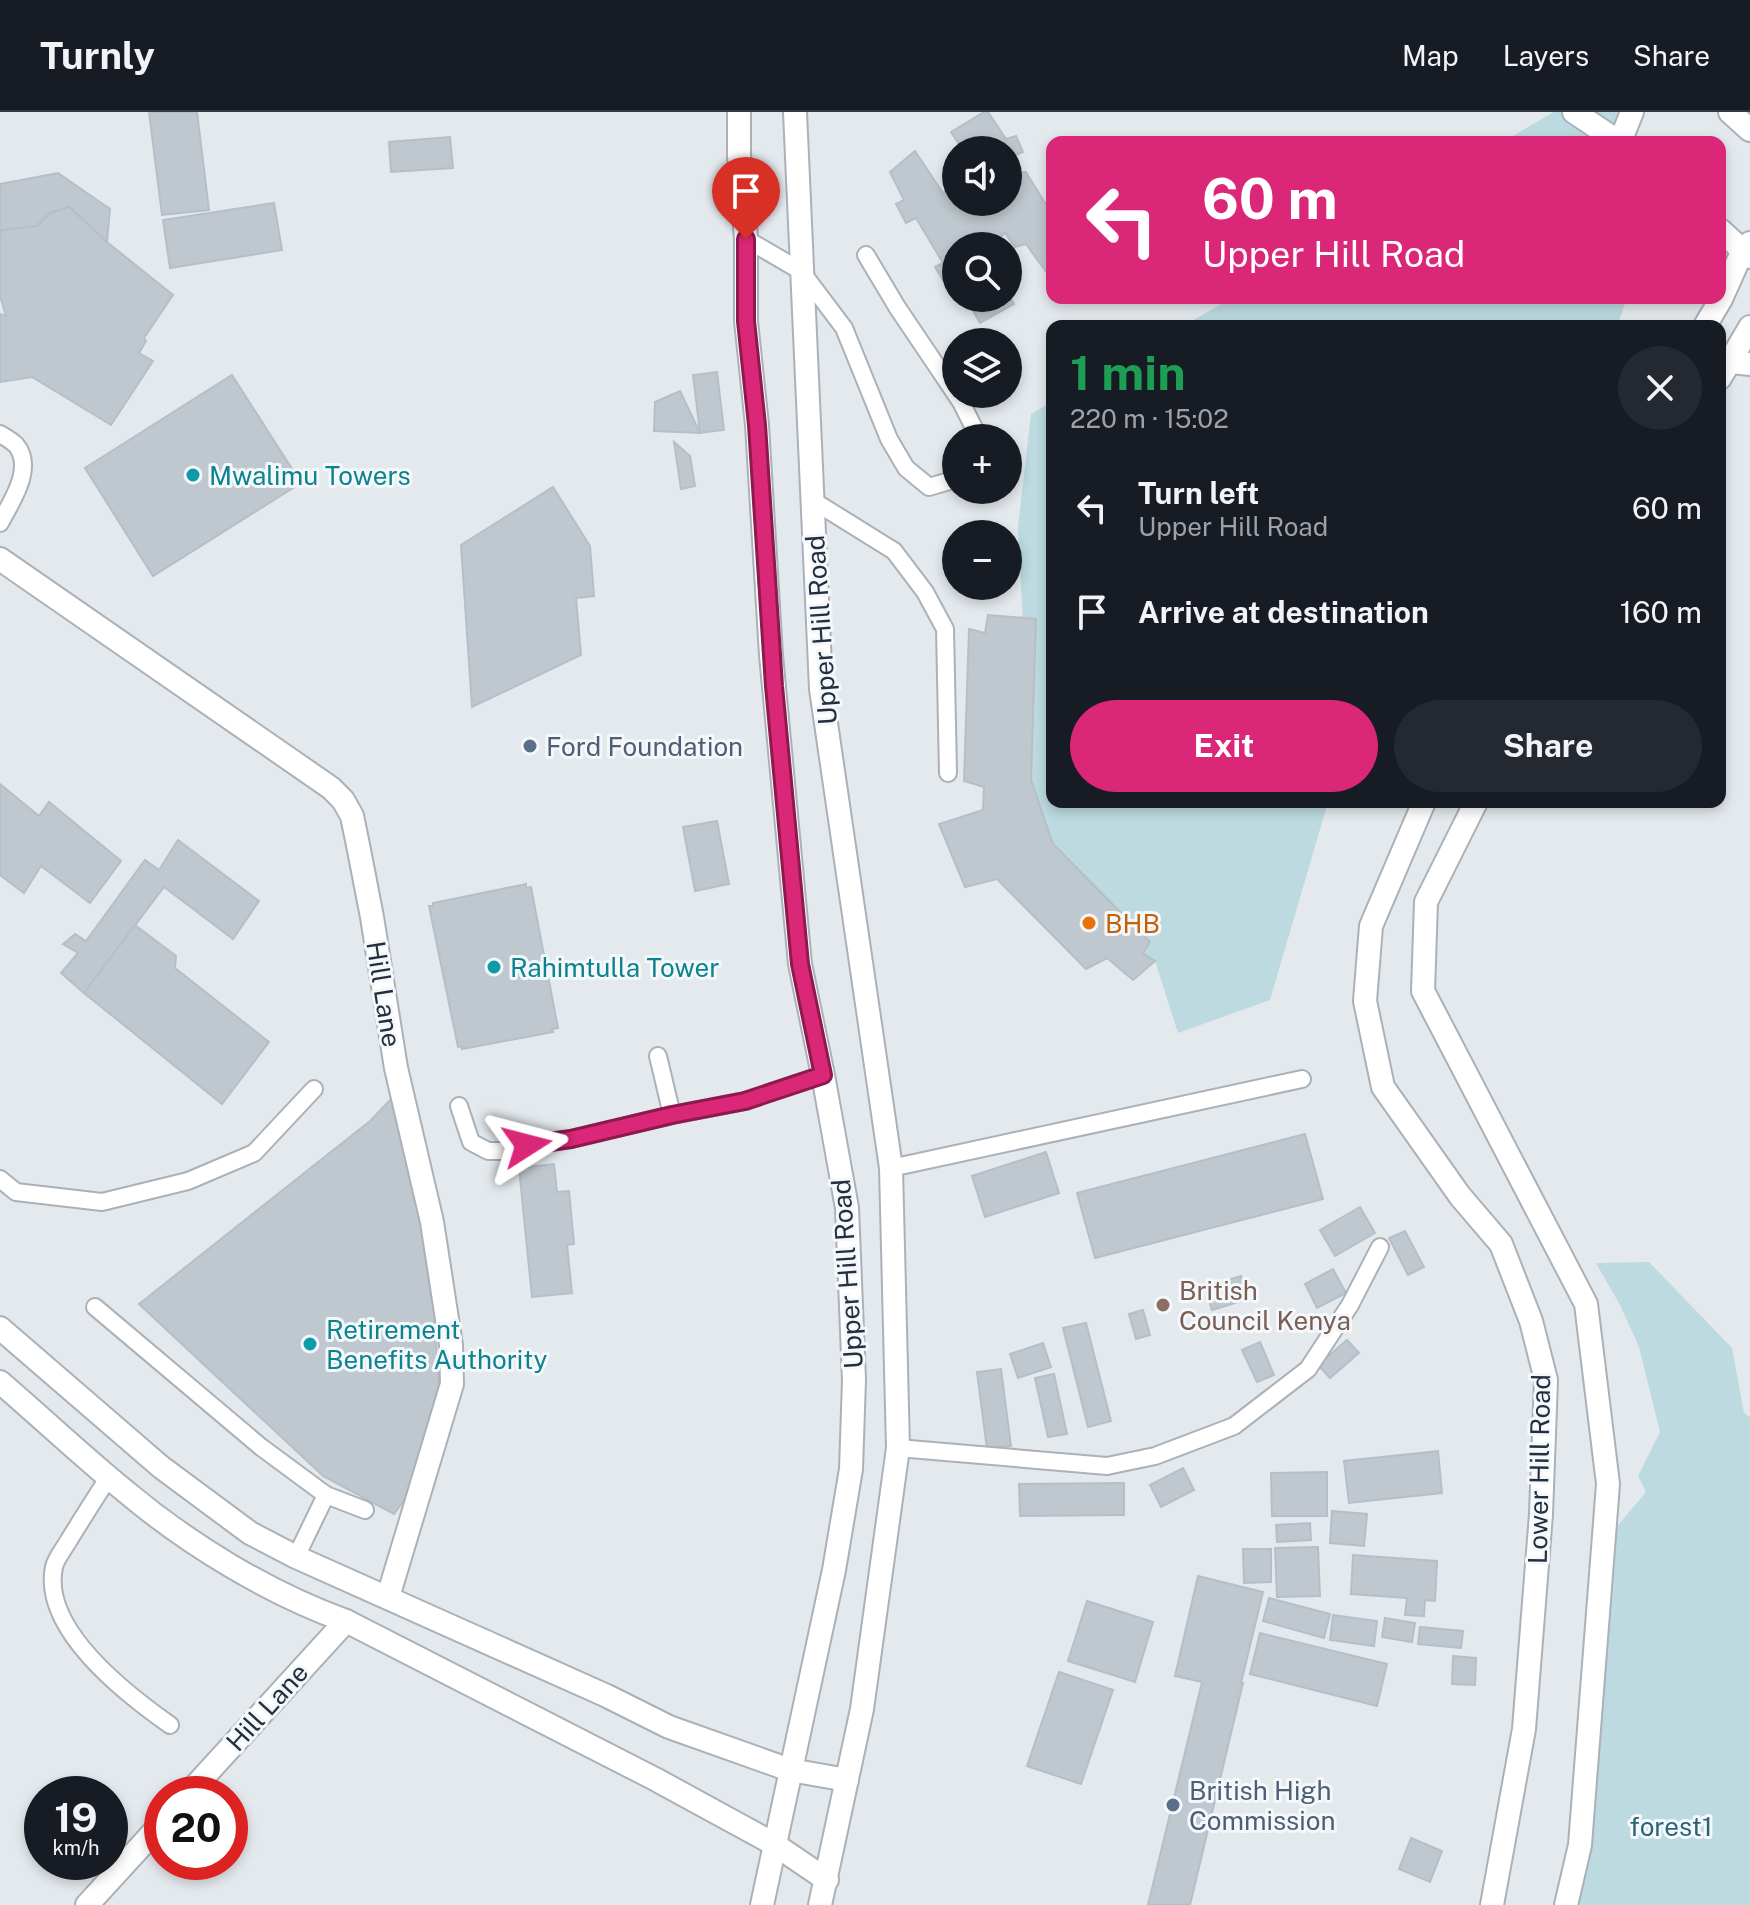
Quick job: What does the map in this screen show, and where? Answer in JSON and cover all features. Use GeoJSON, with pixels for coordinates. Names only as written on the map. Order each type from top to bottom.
{"type":"FeatureCollection","features":[{"type":"Feature","properties":{"kind":"street","name":"Upper Hill Road"},"geometry":{"type":"LineString","coordinates":[[739,112],[746,239],[746,321],[757,425],[774,686],[800,964],[847,1208],[854,1380],[851,1469],[834,1570],[762,1905]]}},
{"type":"Feature","properties":{"kind":"street","name":"Upper Hill Road"},"geometry":{"type":"LineString","coordinates":[[795,112],[821,689],[891,1168],[898,1448],[862,1709],[820,1905]]}},
{"type":"Feature","properties":{"kind":"street"},"geometry":{"type":"LineString","coordinates":[[1574,112],[1611,136]]}},
{"type":"Feature","properties":{"kind":"street"},"geometry":{"type":"LineString","coordinates":[[1622,136],[1632,112]]}},
{"type":"Feature","properties":{"kind":"street"},"geometry":{"type":"LineString","coordinates":[[1730,112],[1750,130]]}},
{"type":"Feature","properties":{"kind":"street"},"geometry":{"type":"LineString","coordinates":[[1726,234],[1748,250],[1726,290]]}},
{"type":"Feature","properties":{"kind":"street"},"geometry":{"type":"LineString","coordinates":[[1734,368],[1750,327]]}},
{"type":"Feature","properties":{"kind":"street","name":"Hill Lane"},"geometry":{"type":"LineString","coordinates":[[0,559],[331,788],[352,816],[396,1068],[432,1222],[451,1345],[452,1384],[388,1597]]}},
{"type":"Feature","properties":{"kind":"street","name":"Lower Hill Road"},"geometry":{"type":"LineString","coordinates":[[1421,808],[1371,926],[1365,1001],[1383,1087],[1460,1196],[1501,1244],[1531,1321],[1546,1380],[1541,1514],[1524,1729],[1492,1905]]}},
{"type":"Feature","properties":{"kind":"street","name":"Lower Hill Road"},"geometry":{"type":"LineString","coordinates":[[1473,808],[1426,902],[1423,991],[1586,1304],[1608,1484],[1580,1845],[1566,1905]]}},
{"type":"Feature","properties":{"kind":"street"},"geometry":{"type":"LineString","coordinates":[[0,1328],[161,1467],[250,1533],[354,1584],[607,1696],[669,1727],[790,1770],[847,1780]]}},
{"type":"Feature","properties":{"kind":"street"},"geometry":{"type":"LineString","coordinates":[[0,1382],[171,1527],[231,1565],[592,1745],[774,1844],[827,1880]]}},
{"type":"Feature","properties":{"kind":"street","name":"Hill Lane"},"geometry":{"type":"LineString","coordinates":[[204,1776],[346,1621]]}},
{"type":"Feature","properties":{"kind":"street"},"geometry":{"type":"LineString","coordinates":[[87,1905],[144,1843]]}},
{"type":"Feature","properties":{"kind":"lane"},"geometry":{"type":"LineString","coordinates":[[746,239],[801,271],[844,328],[889,439],[906,468],[929,487],[942,483]]}},
{"type":"Feature","properties":{"kind":"lane"},"geometry":{"type":"LineString","coordinates":[[866,255],[972,424]]}},
{"type":"Feature","properties":{"kind":"lane"},"geometry":{"type":"LineString","coordinates":[[0,434],[16,445],[24,463],[20,482],[0,523]]}},
{"type":"Feature","properties":{"kind":"lane"},"geometry":{"type":"LineString","coordinates":[[812,500],[894,551],[925,592],[945,629],[948,773]]}},
{"type":"Feature","properties":{"kind":"lane"},"geometry":{"type":"LineString","coordinates":[[658,1056],[672,1115]]}},
{"type":"Feature","properties":{"kind":"lane"},"geometry":{"type":"LineString","coordinates":[[459,1106],[471,1142],[488,1151],[500,1151],[571,1139],[745,1101],[823,1075]]}},
{"type":"Feature","properties":{"kind":"lane"},"geometry":{"type":"LineString","coordinates":[[891,1168],[1302,1079]]}},
{"type":"Feature","properties":{"kind":"lane"},"geometry":{"type":"LineString","coordinates":[[0,1179],[16,1192],[102,1202],[188,1181],[254,1153],[314,1089]]}},
{"type":"Feature","properties":{"kind":"lane"},"geometry":{"type":"LineString","coordinates":[[898,1448],[1107,1466],[1155,1456],[1234,1426],[1308,1369],[1350,1305],[1380,1247]]}},
{"type":"Feature","properties":{"kind":"lane"},"geometry":{"type":"LineString","coordinates":[[95,1307],[261,1447],[326,1495],[365,1510]]}},
{"type":"Feature","properties":{"kind":"lane"},"geometry":{"type":"LineString","coordinates":[[109,1477],[55,1564],[52,1590],[74,1638],[90,1659],[136,1701],[170,1725]]}},
{"type":"Feature","properties":{"kind":"lane"},"geometry":{"type":"LineString","coordinates":[[296,1557],[326,1495]]}},
{"type":"Feature","properties":{"kind":"green space"},"geometry":{"type":"Polygon","coordinates":[[[1554,112],[1617,112],[1633,136],[1512,136],[1554,112]]]}},
{"type":"Feature","properties":{"kind":"green space"},"geometry":{"type":"Polygon","coordinates":[[[1222,304],[1625,304],[1618,320],[1194,320],[1222,304]]]}},
{"type":"Feature","properties":{"kind":"green space"},"geometry":{"type":"Polygon","coordinates":[[[1046,405],[1046,808],[1326,808],[1270,1000],[1178,1033],[1155,961],[1143,953],[1150,942],[1053,844],[1031,780],[1022,600],[1022,520],[1019,520],[1031,414],[1046,405]]]}},
{"type":"Feature","properties":{"kind":"green space","name":"forest1"},"geometry":{"type":"Polygon","coordinates":[[[1649,1262],[1732,1348],[1744,1413],[1750,1417],[1750,1905],[1566,1905],[1604,1542],[1646,1492],[1638,1476],[1660,1432],[1639,1347],[1596,1263],[1649,1262]]]}},
{"type":"Feature","properties":{"kind":"building"},"geometry":{"type":"Polygon","coordinates":[[[149,112],[197,112],[209,210],[162,215],[149,112]]]}},
{"type":"Feature","properties":{"kind":"building"},"geometry":{"type":"Polygon","coordinates":[[[988,112],[1004,136],[954,136],[951,132],[988,112]]]}},
{"type":"Feature","properties":{"kind":"building"},"geometry":{"type":"Polygon","coordinates":[[[450,137],[453,168],[391,172],[389,142],[450,137]]]}},
{"type":"Feature","properties":{"kind":"building"},"geometry":{"type":"Polygon","coordinates":[[[915,151],[942,192],[942,216],[1022,216],[1022,173],[1026,172],[1046,202],[1046,272],[1026,244],[1022,245],[1022,232],[942,232],[942,261],[916,218],[906,223],[896,204],[904,200],[890,172],[915,151]]]}},
{"type":"Feature","properties":{"kind":"building"},"geometry":{"type":"Polygon","coordinates":[[[58,173],[110,209],[107,242],[69,207],[50,213],[37,226],[2,230],[0,236],[0,184],[58,173]]]}},
{"type":"Feature","properties":{"kind":"building"},"geometry":{"type":"Polygon","coordinates":[[[274,203],[282,250],[170,268],[163,220],[274,203]]]}},
{"type":"Feature","properties":{"kind":"building"},"geometry":{"type":"Polygon","coordinates":[[[69,207],[173,295],[144,338],[146,341],[139,353],[153,361],[111,425],[32,377],[0,382],[0,314],[6,316],[0,296],[2,230],[37,226],[50,213],[69,207]]]}},
{"type":"Feature","properties":{"kind":"building"},"geometry":{"type":"Polygon","coordinates":[[[942,264],[942,278],[935,267],[942,264]]]}},
{"type":"Feature","properties":{"kind":"building"},"geometry":{"type":"Polygon","coordinates":[[[974,312],[1000,312],[980,323],[974,312]]]}},
{"type":"Feature","properties":{"kind":"building"},"geometry":{"type":"Polygon","coordinates":[[[717,372],[724,430],[700,433],[693,375],[717,372]]]}},
{"type":"Feature","properties":{"kind":"building","name":"Mwalimu Towers"},"geometry":{"type":"Polygon","coordinates":[[[232,375],[301,483],[153,576],[85,468],[232,375]]]}},
{"type":"Feature","properties":{"kind":"building"},"geometry":{"type":"Polygon","coordinates":[[[680,391],[700,433],[654,431],[655,402],[680,391]]]}},
{"type":"Feature","properties":{"kind":"building"},"geometry":{"type":"Polygon","coordinates":[[[674,442],[690,456],[695,486],[681,489],[674,442]]]}},
{"type":"Feature","properties":{"kind":"building"},"geometry":{"type":"Polygon","coordinates":[[[553,487],[590,546],[594,596],[576,598],[581,655],[472,707],[461,545],[553,487]]]}},
{"type":"Feature","properties":{"kind":"building"},"geometry":{"type":"Polygon","coordinates":[[[988,615],[1036,619],[1031,780],[1053,844],[1150,942],[1143,953],[1155,961],[1133,980],[1107,958],[1086,969],[997,879],[965,887],[939,824],[983,810],[984,787],[964,781],[969,629],[985,633],[988,615]]]}},
{"type":"Feature","properties":{"kind":"building"},"geometry":{"type":"Polygon","coordinates":[[[0,784],[39,816],[49,802],[121,861],[90,903],[41,866],[24,893],[0,875],[0,784]]]}},
{"type":"Feature","properties":{"kind":"building"},"geometry":{"type":"Polygon","coordinates":[[[717,821],[729,884],[695,891],[683,827],[717,821]]]}},
{"type":"Feature","properties":{"kind":"building"},"geometry":{"type":"Polygon","coordinates":[[[178,840],[259,901],[233,939],[164,887],[84,993],[61,973],[78,953],[63,944],[75,934],[86,941],[145,860],[159,870],[178,840]]]}},
{"type":"Feature","properties":{"kind":"building","name":"Rahimtulla Tower"},"geometry":{"type":"Polygon","coordinates":[[[526,884],[526,888],[531,887],[558,1028],[552,1029],[553,1032],[462,1049],[458,1047],[429,906],[526,884]]]}},
{"type":"Feature","properties":{"kind":"building"},"geometry":{"type":"Polygon","coordinates":[[[135,925],[176,956],[175,968],[269,1042],[222,1104],[84,993],[135,925]]]}},
{"type":"Feature","properties":{"kind":"building","name":"Retirement Benefits Authority"},"geometry":{"type":"Polygon","coordinates":[[[395,1095],[427,1210],[439,1385],[421,1477],[394,1514],[323,1476],[139,1304],[370,1121],[395,1095]]]}},
{"type":"Feature","properties":{"kind":"building"},"geometry":{"type":"Polygon","coordinates":[[[1305,1134],[1323,1199],[1095,1258],[1077,1193],[1305,1134]]]}},
{"type":"Feature","properties":{"kind":"building"},"geometry":{"type":"Polygon","coordinates":[[[1046,1152],[1059,1193],[985,1217],[972,1176],[1046,1152]]]}},
{"type":"Feature","properties":{"kind":"building"},"geometry":{"type":"Polygon","coordinates":[[[554,1164],[557,1192],[569,1191],[574,1244],[567,1245],[572,1293],[532,1297],[519,1168],[554,1164]]]}},
{"type":"Feature","properties":{"kind":"building"},"geometry":{"type":"Polygon","coordinates":[[[1360,1207],[1375,1233],[1335,1256],[1320,1230],[1360,1207]]]}},
{"type":"Feature","properties":{"kind":"building"},"geometry":{"type":"Polygon","coordinates":[[[1405,1231],[1424,1267],[1408,1275],[1389,1238],[1405,1231]]]}},
{"type":"Feature","properties":{"kind":"building"},"geometry":{"type":"Polygon","coordinates":[[[1333,1269],[1346,1293],[1317,1308],[1305,1284],[1333,1269]]]}},
{"type":"Feature","properties":{"kind":"building"},"geometry":{"type":"Polygon","coordinates":[[[1241,1276],[1248,1299],[1212,1310],[1205,1287],[1241,1276]]]}},
{"type":"Feature","properties":{"kind":"building"},"geometry":{"type":"Polygon","coordinates":[[[1143,1310],[1150,1335],[1136,1339],[1129,1314],[1143,1310]]]}},
{"type":"Feature","properties":{"kind":"building"},"geometry":{"type":"Polygon","coordinates":[[[1086,1323],[1111,1421],[1088,1427],[1063,1328],[1086,1323]]]}},
{"type":"Feature","properties":{"kind":"building"},"geometry":{"type":"Polygon","coordinates":[[[1347,1340],[1359,1353],[1330,1378],[1318,1365],[1347,1340]]]}},
{"type":"Feature","properties":{"kind":"building"},"geometry":{"type":"Polygon","coordinates":[[[1260,1342],[1274,1375],[1257,1382],[1242,1350],[1260,1342]]]}},
{"type":"Feature","properties":{"kind":"building"},"geometry":{"type":"Polygon","coordinates":[[[1043,1343],[1051,1367],[1018,1378],[1010,1354],[1043,1343]]]}},
{"type":"Feature","properties":{"kind":"building"},"geometry":{"type":"Polygon","coordinates":[[[1001,1369],[1011,1446],[987,1449],[977,1372],[1001,1369]]]}},
{"type":"Feature","properties":{"kind":"building"},"geometry":{"type":"Polygon","coordinates":[[[1054,1374],[1067,1434],[1048,1437],[1035,1378],[1054,1374]]]}},
{"type":"Feature","properties":{"kind":"building"},"geometry":{"type":"Polygon","coordinates":[[[1438,1451],[1442,1493],[1349,1503],[1344,1461],[1438,1451]]]}},
{"type":"Feature","properties":{"kind":"building"},"geometry":{"type":"Polygon","coordinates":[[[1183,1468],[1194,1490],[1161,1507],[1150,1485],[1183,1468]]]}},
{"type":"Feature","properties":{"kind":"building"},"geometry":{"type":"Polygon","coordinates":[[[1327,1472],[1327,1516],[1272,1516],[1271,1473],[1327,1472]]]}},
{"type":"Feature","properties":{"kind":"building"},"geometry":{"type":"Polygon","coordinates":[[[1124,1483],[1124,1515],[1020,1516],[1019,1484],[1124,1483]]]}},
{"type":"Feature","properties":{"kind":"building"},"geometry":{"type":"Polygon","coordinates":[[[1332,1511],[1367,1514],[1364,1546],[1330,1543],[1332,1511]]]}},
{"type":"Feature","properties":{"kind":"building"},"geometry":{"type":"Polygon","coordinates":[[[1310,1523],[1311,1540],[1277,1542],[1276,1525],[1310,1523]]]}},
{"type":"Feature","properties":{"kind":"building"},"geometry":{"type":"Polygon","coordinates":[[[1318,1547],[1320,1596],[1277,1597],[1275,1548],[1318,1547]]]}},
{"type":"Feature","properties":{"kind":"building"},"geometry":{"type":"Polygon","coordinates":[[[1243,1549],[1271,1549],[1271,1582],[1244,1583],[1243,1549]]]}},
{"type":"Feature","properties":{"kind":"building"},"geometry":{"type":"Polygon","coordinates":[[[1353,1555],[1437,1561],[1435,1601],[1425,1600],[1424,1616],[1405,1615],[1407,1598],[1351,1594],[1353,1555]]]}},
{"type":"Feature","properties":{"kind":"building"},"geometry":{"type":"Polygon","coordinates":[[[1198,1576],[1263,1592],[1190,1905],[1148,1905],[1202,1682],[1175,1676],[1198,1576]]]}},
{"type":"Feature","properties":{"kind":"building"},"geometry":{"type":"Polygon","coordinates":[[[1269,1598],[1330,1614],[1324,1638],[1263,1621],[1269,1598]]]}},
{"type":"Feature","properties":{"kind":"building"},"geometry":{"type":"Polygon","coordinates":[[[1087,1601],[1153,1622],[1135,1682],[1068,1661],[1087,1601]]]}},
{"type":"Feature","properties":{"kind":"building"},"geometry":{"type":"Polygon","coordinates":[[[1333,1615],[1377,1621],[1374,1646],[1330,1640],[1333,1615]]]}},
{"type":"Feature","properties":{"kind":"building"},"geometry":{"type":"Polygon","coordinates":[[[1385,1618],[1415,1623],[1412,1642],[1382,1637],[1385,1618]]]}},
{"type":"Feature","properties":{"kind":"building"},"geometry":{"type":"Polygon","coordinates":[[[1420,1627],[1463,1631],[1461,1648],[1418,1644],[1420,1627]]]}},
{"type":"Feature","properties":{"kind":"building"},"geometry":{"type":"Polygon","coordinates":[[[1260,1633],[1387,1664],[1377,1706],[1250,1674],[1260,1633]]]}},
{"type":"Feature","properties":{"kind":"building"},"geometry":{"type":"Polygon","coordinates":[[[1453,1656],[1476,1658],[1475,1685],[1452,1684],[1453,1656]]]}},
{"type":"Feature","properties":{"kind":"building"},"geometry":{"type":"Polygon","coordinates":[[[1059,1672],[1113,1690],[1081,1784],[1027,1766],[1059,1672]]]}},
{"type":"Feature","properties":{"kind":"building"},"geometry":{"type":"Polygon","coordinates":[[[1411,1838],[1442,1851],[1430,1882],[1399,1869],[1411,1838]]]}},
{"type":"Feature","properties":{"kind":"place","name":"Mwalimu Towers"},"geometry":{"type":"Point","coordinates":[193,475]}},
{"type":"Feature","properties":{"kind":"place","name":"Ford Foundation"},"geometry":{"type":"Point","coordinates":[530,746]}},
{"type":"Feature","properties":{"kind":"place","name":"BHB"},"geometry":{"type":"Point","coordinates":[1089,923]}},
{"type":"Feature","properties":{"kind":"place","name":"Rahimtulla Tower"},"geometry":{"type":"Point","coordinates":[494,967]}},
{"type":"Feature","properties":{"kind":"place","name":"British Council Kenya"},"geometry":{"type":"Point","coordinates":[1163,1305]}},
{"type":"Feature","properties":{"kind":"place","name":"Retirement Benefits Authority"},"geometry":{"type":"Point","coordinates":[310,1344]}},
{"type":"Feature","properties":{"kind":"place","name":"British High Commission"},"geometry":{"type":"Point","coordinates":[1173,1805]}},
{"type":"Feature","properties":{"kind":"route"},"geometry":{"type":"LineString","coordinates":[[527,1145],[571,1139],[745,1101],[823,1075],[800,964],[771,655],[757,425],[746,321],[746,239]]}}]}
